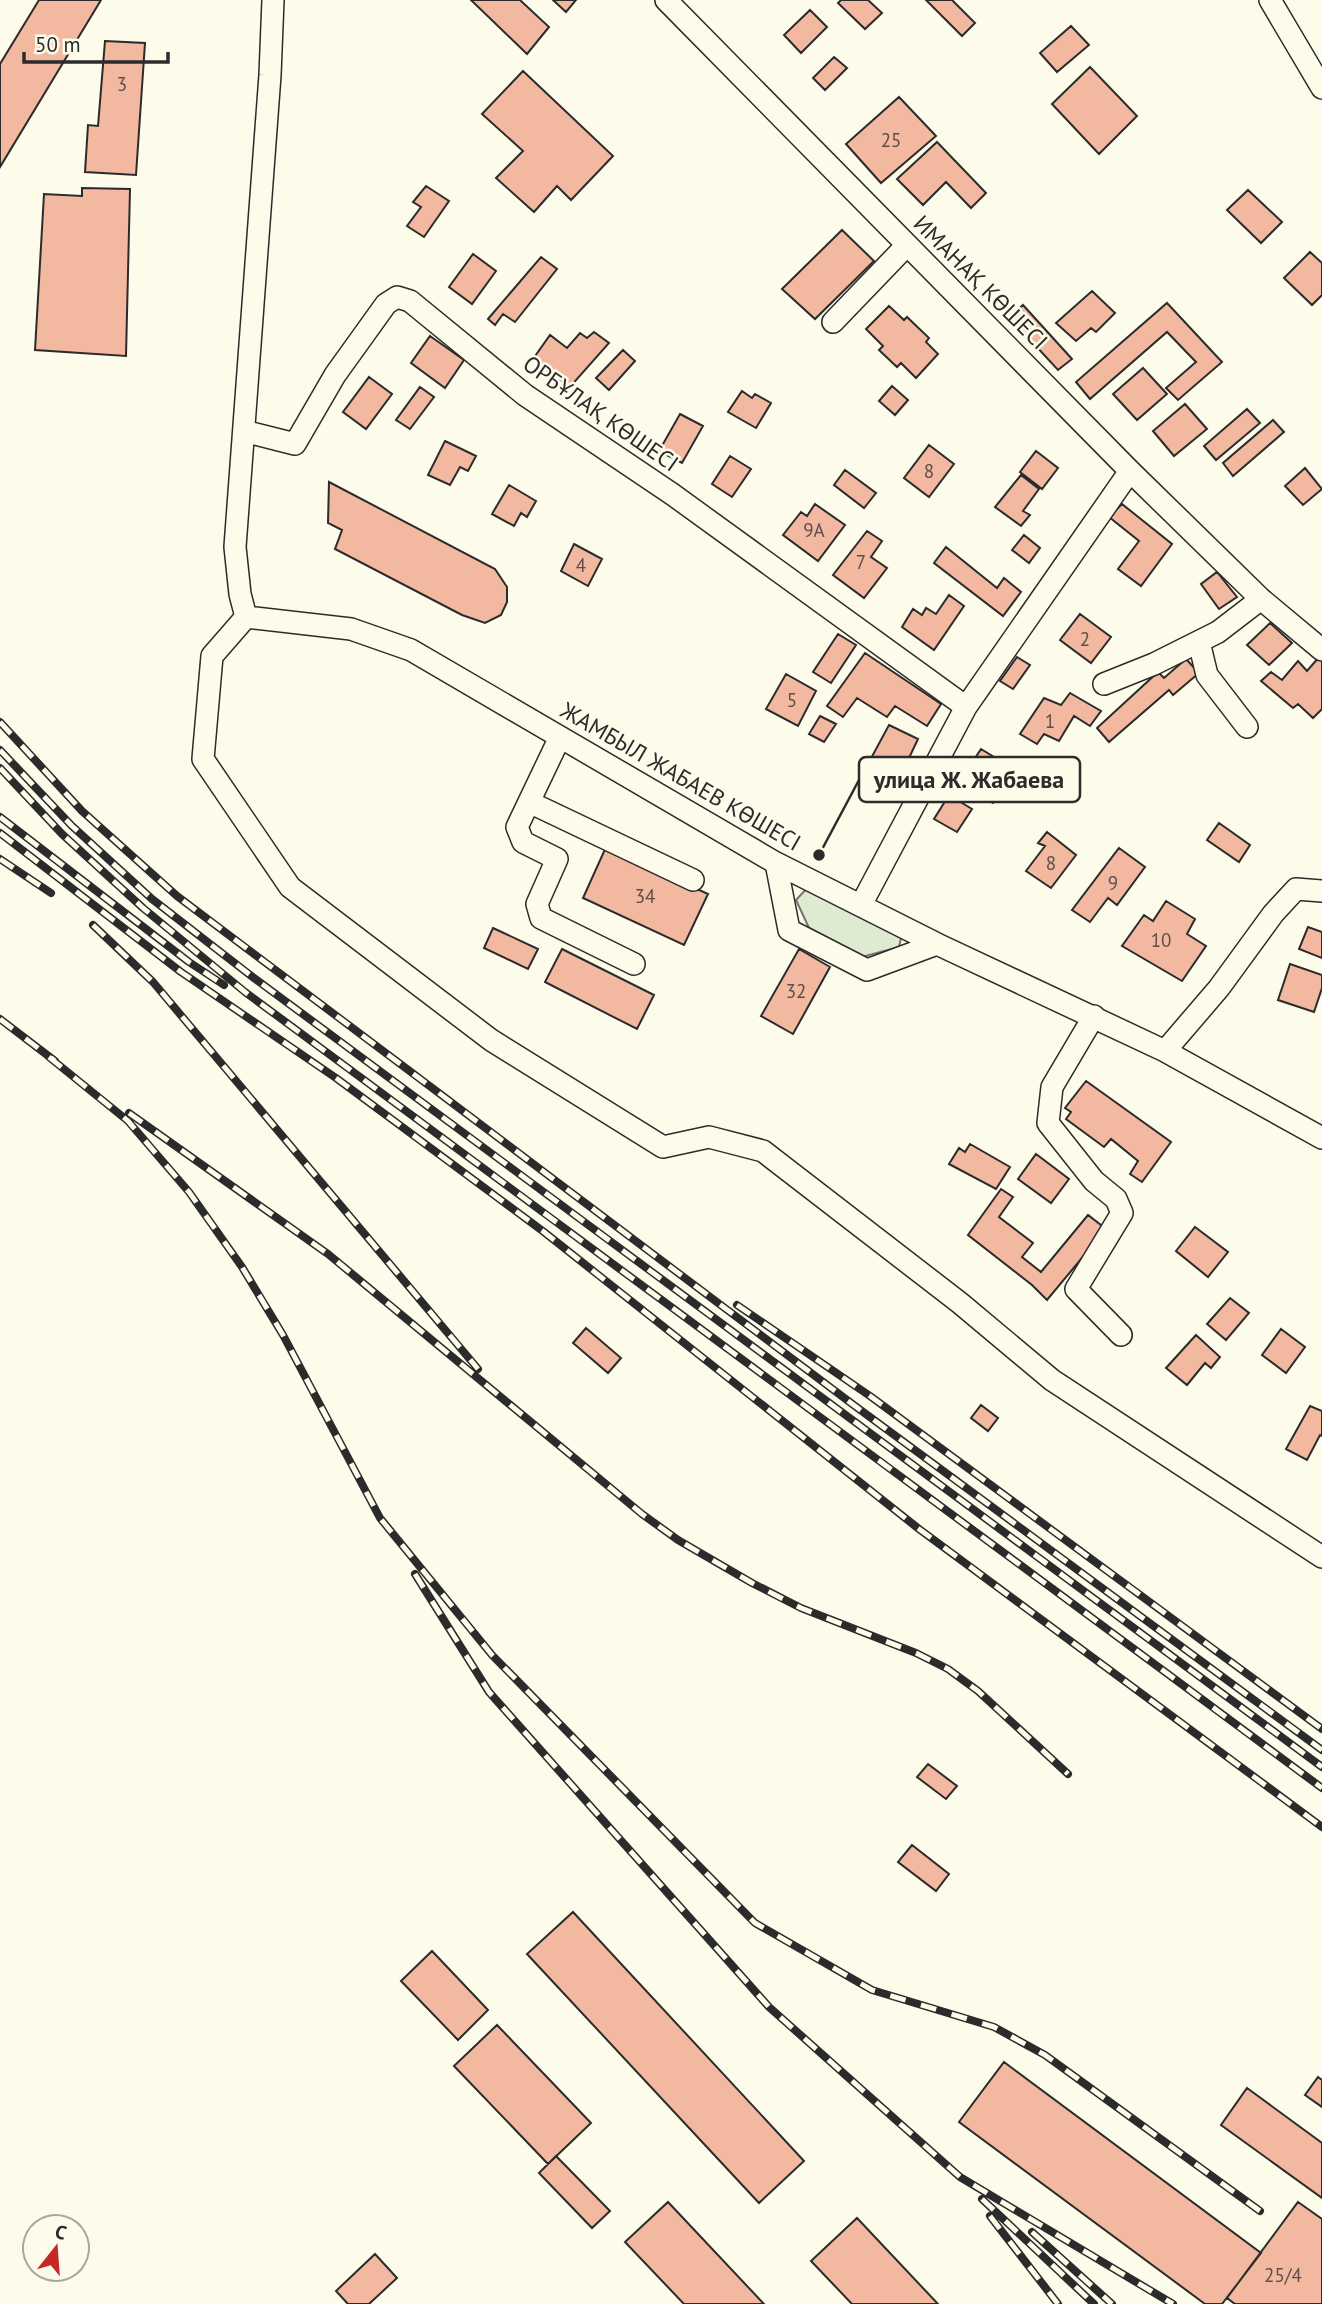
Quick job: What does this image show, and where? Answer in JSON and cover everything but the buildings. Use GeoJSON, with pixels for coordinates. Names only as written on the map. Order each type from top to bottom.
{"type":"FeatureCollection","features":[{"type":"Feature","properties":{"kind":"street"},"geometry":{"type":"LineString","coordinates":[[273,0],[235,547],[240,594],[246,617],[212,656],[203,759],[290,887],[491,1040],[663,1147],[709,1137],[763,1151],[960,1303],[1052,1380],[1322,1558]]}},
{"type":"Feature","properties":{"kind":"street","name":"ИМАНАҚ КӨШЕСІ"},"geometry":{"type":"LineString","coordinates":[[666,0],[1130,471],[1261,599],[1322,650]]}},
{"type":"Feature","properties":{"kind":"street"},"geometry":{"type":"LineString","coordinates":[[1270,0],[1322,88]]}},
{"type":"Feature","properties":{"kind":"street"},"geometry":{"type":"LineString","coordinates":[[833,322],[907,245]]}},
{"type":"Feature","properties":{"kind":"street","name":"ОРБҰЛАҚ КӨШЕСІ"},"geometry":{"type":"LineString","coordinates":[[244,432],[295,444],[335,375],[386,304],[397,297],[410,301],[526,395],[672,494],[965,707]]}},
{"type":"Feature","properties":{"kind":"street"},"geometry":{"type":"LineString","coordinates":[[861,905],[965,707],[1130,471]]}},
{"type":"Feature","properties":{"kind":"street"},"geometry":{"type":"LineString","coordinates":[[1104,684],[1154,664],[1218,632],[1261,599]]}},
{"type":"Feature","properties":{"kind":"street","name":"ЖАМБЫЛ ЖАБАЕВ КӨШЕСІ"},"geometry":{"type":"LineString","coordinates":[[246,617],[351,629],[411,650],[776,863],[937,944],[1165,1051],[1322,1138]]}},
{"type":"Feature","properties":{"kind":"street"},"geometry":{"type":"LineString","coordinates":[[1199,642],[1207,675],[1247,727]]}},
{"type":"Feature","properties":{"kind":"street"},"geometry":{"type":"LineString","coordinates":[[560,737],[517,827],[523,842],[557,859],[537,904],[541,918],[634,964]]}},
{"type":"Feature","properties":{"kind":"street"},"geometry":{"type":"LineString","coordinates":[[529,802],[693,880]]}},
{"type":"Feature","properties":{"kind":"street"},"geometry":{"type":"LineString","coordinates":[[776,863],[789,930],[856,965],[867,970],[937,944]]}},
{"type":"Feature","properties":{"kind":"street"},"geometry":{"type":"LineString","coordinates":[[1165,1051],[1219,988],[1273,914],[1296,889],[1322,891]]}},
{"type":"Feature","properties":{"kind":"street"},"geometry":{"type":"LineString","coordinates":[[1094,1016],[1052,1087],[1048,1123],[1094,1181],[1116,1199],[1122,1213],[1076,1289],[1121,1335]]}},
{"type":"Feature","properties":{"kind":"green space"},"geometry":{"type":"Polygon","coordinates":[[[808,887],[902,934],[899,947],[862,957],[809,928],[796,900],[808,887]]]}},
{"type":"Feature","properties":{"kind":"railway"},"geometry":{"type":"LineString","coordinates":[[0,722],[82,811],[177,896],[855,1406],[1322,1750]]}},
{"type":"Feature","properties":{"kind":"railway"},"geometry":{"type":"LineString","coordinates":[[0,750],[72,826],[152,899],[254,978],[1322,1767]]}},
{"type":"Feature","properties":{"kind":"railway"},"geometry":{"type":"LineString","coordinates":[[0,768],[62,834],[143,908],[245,992],[1322,1788]]}},
{"type":"Feature","properties":{"kind":"railway"},"geometry":{"type":"LineString","coordinates":[[0,817],[189,962],[224,985]]}},
{"type":"Feature","properties":{"kind":"railway"},"geometry":{"type":"LineString","coordinates":[[0,833],[181,972],[336,1078],[544,1232],[919,1529],[1322,1827]]}},
{"type":"Feature","properties":{"kind":"railway"},"geometry":{"type":"LineString","coordinates":[[0,859],[51,893]]}},
{"type":"Feature","properties":{"kind":"railway"},"geometry":{"type":"LineString","coordinates":[[93,925],[153,982],[478,1369]]}},
{"type":"Feature","properties":{"kind":"railway"},"geometry":{"type":"LineString","coordinates":[[0,1019],[55,1061]]}},
{"type":"Feature","properties":{"kind":"railway"},"geometry":{"type":"LineString","coordinates":[[49,1057],[128,1121],[189,1192],[242,1267],[283,1335],[380,1518],[492,1655],[755,1923],[872,1990],[994,2027],[1045,2055],[1260,2211]]}},
{"type":"Feature","properties":{"kind":"railway"},"geometry":{"type":"LineString","coordinates":[[129,1113],[328,1254],[642,1514],[678,1540],[801,1608],[916,1653],[948,1669],[978,1691],[1068,1774]]}},
{"type":"Feature","properties":{"kind":"railway"},"geometry":{"type":"LineString","coordinates":[[737,1305],[870,1396],[1322,1729]]}},
{"type":"Feature","properties":{"kind":"railway"},"geometry":{"type":"LineString","coordinates":[[415,1574],[489,1692],[769,2007],[960,2177],[1173,2304]]}},
{"type":"Feature","properties":{"kind":"railway"},"geometry":{"type":"LineString","coordinates":[[982,2199],[1094,2304]]}},
{"type":"Feature","properties":{"kind":"railway"},"geometry":{"type":"LineString","coordinates":[[990,2216],[1058,2304]]}},
{"type":"Feature","properties":{"kind":"railway"},"geometry":{"type":"LineString","coordinates":[[1032,2232],[1112,2304]]}},
{"type":"Feature","properties":{"kind":"place","name":"улица Ж. Жабаева"},"geometry":{"type":"Point","coordinates":[819,855]}}]}
